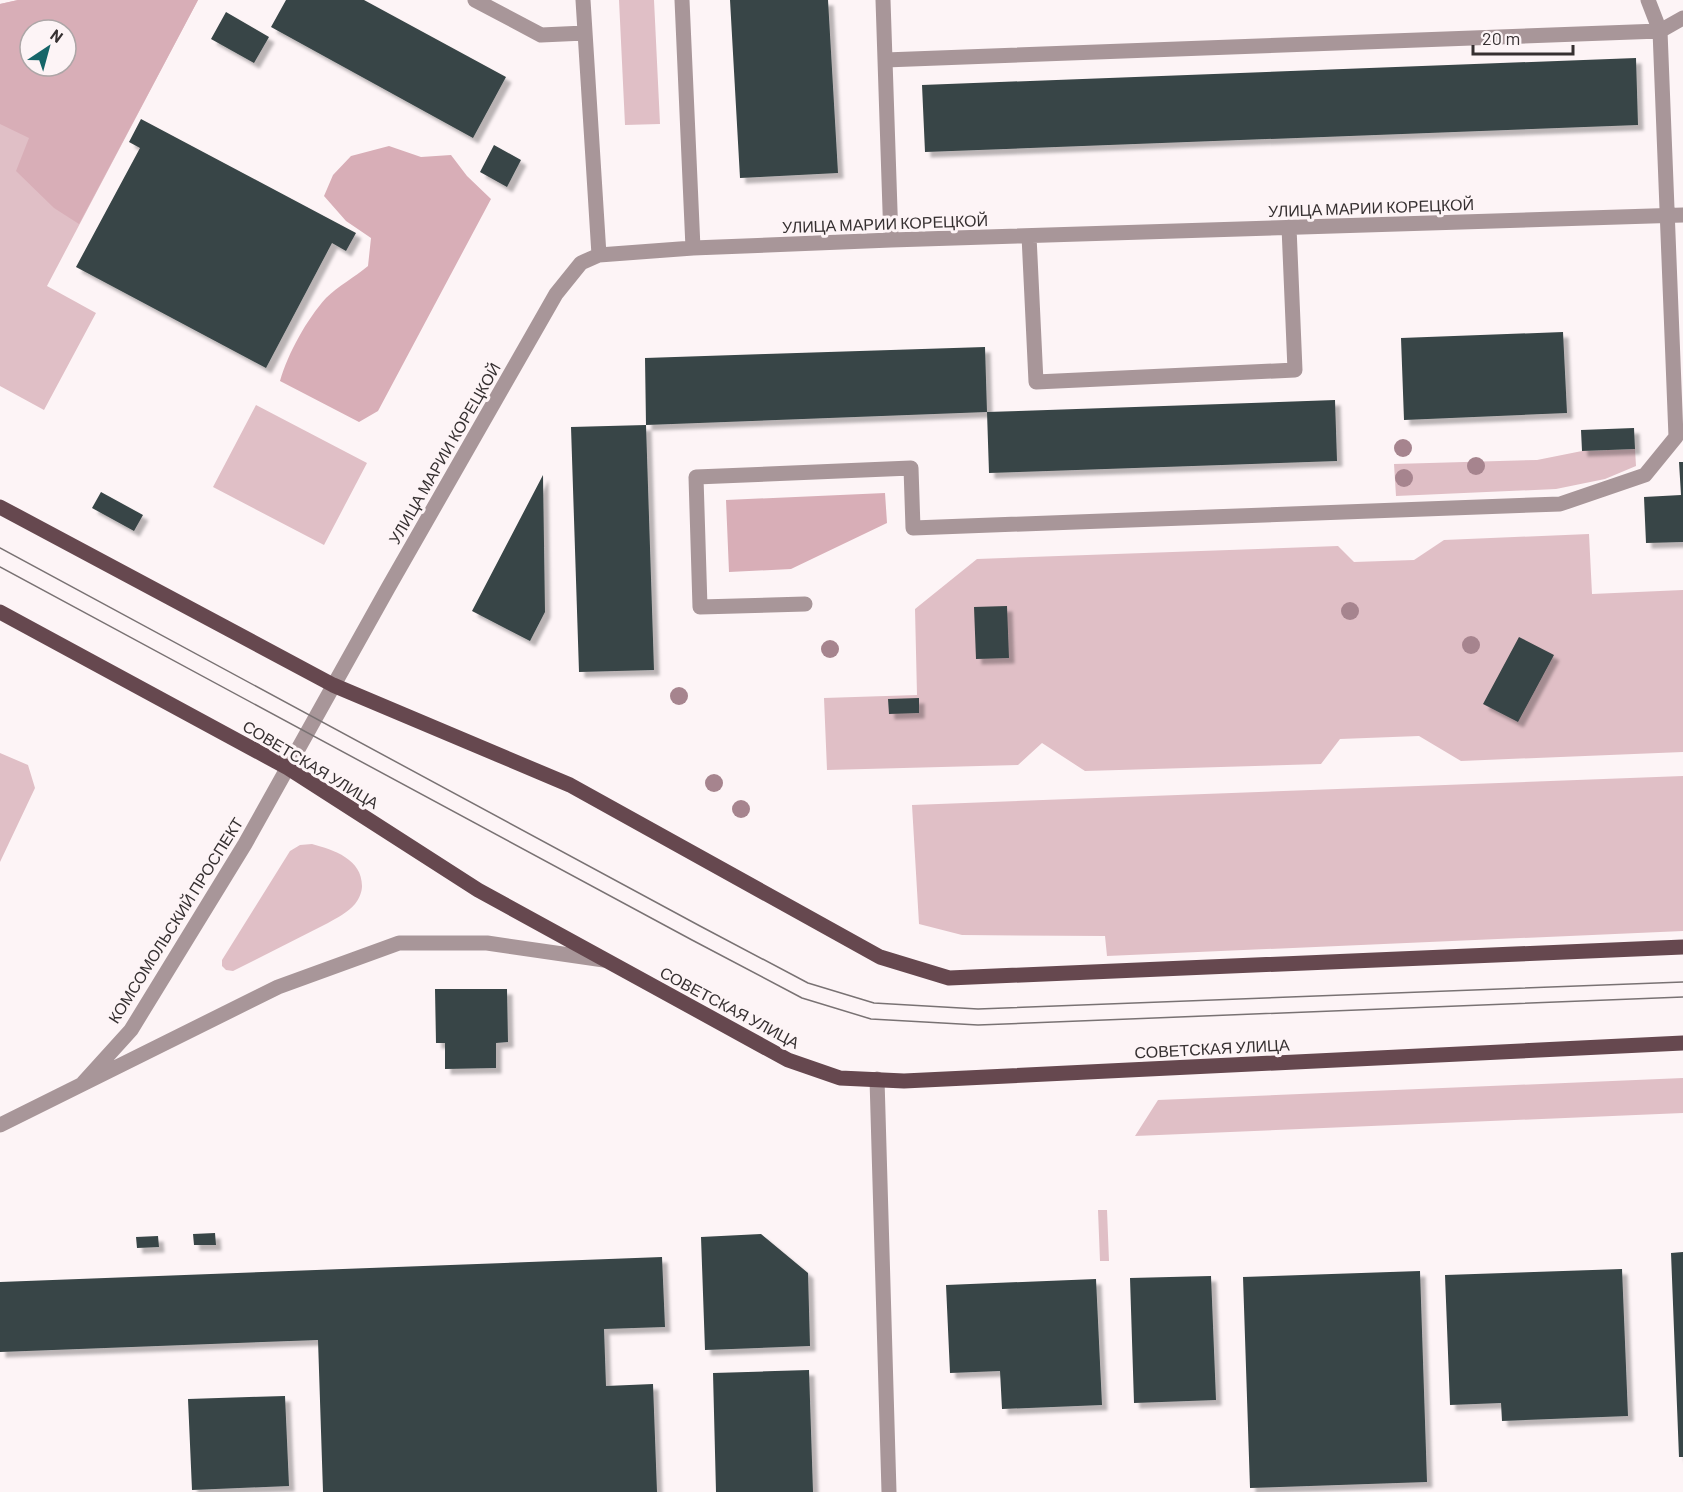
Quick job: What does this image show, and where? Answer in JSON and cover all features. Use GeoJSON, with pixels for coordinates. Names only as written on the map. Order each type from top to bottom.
{"type":"FeatureCollection","features":[{"type":"Feature","properties":{"kind":"main road"},"geometry":{"type":"LineString","coordinates":[[0,507],[333,686],[570,786],[880,957],[949,978],[1683,947]]}},
{"type":"Feature","properties":{"kind":"main road","name":"СОВЕТСКАЯ УЛИЦА"},"geometry":{"type":"LineString","coordinates":[[0,612],[288,768],[478,890],[788,1060],[840,1078],[916,1080],[1683,1043]]}},
{"type":"Feature","properties":{"kind":"street"},"geometry":{"type":"LineString","coordinates":[[476,0],[541,35],[585,33]]}},
{"type":"Feature","properties":{"kind":"street"},"geometry":{"type":"LineString","coordinates":[[583,0],[599,255]]}},
{"type":"Feature","properties":{"kind":"street"},"geometry":{"type":"LineString","coordinates":[[682,0],[693,248]]}},
{"type":"Feature","properties":{"kind":"street"},"geometry":{"type":"LineString","coordinates":[[883,0],[891,240]]}},
{"type":"Feature","properties":{"kind":"street"},"geometry":{"type":"LineString","coordinates":[[805,603],[700,607],[696,477],[911,468],[914,528],[1560,504],[1645,475],[1679,437],[1666,216],[1660,31],[1648,0]]}},
{"type":"Feature","properties":{"kind":"street"},"geometry":{"type":"LineString","coordinates":[[885,60],[1660,31],[1683,18]]}},
{"type":"Feature","properties":{"kind":"street","name":"УЛИЦА МАРИИ КОРЕЦКОЙ"},"geometry":{"type":"LineString","coordinates":[[288,768],[556,294],[581,263],[599,255],[693,248],[891,240],[1683,215]]}},
{"type":"Feature","properties":{"kind":"street"},"geometry":{"type":"LineString","coordinates":[[1029,236],[1036,382],[1295,370],[1289,228]]}},
{"type":"Feature","properties":{"kind":"street","name":"КОМСОМОЛЬСКИЙ ПРОСПЕКТ"},"geometry":{"type":"LineString","coordinates":[[82,1083],[131,1030],[245,844],[288,768]]}},
{"type":"Feature","properties":{"kind":"street","name":"КОМСОМОЛЬСКИЙ ПРОСПЕКТ"},"geometry":{"type":"LineString","coordinates":[[0,1125],[278,987],[399,943],[487,943],[607,961]]}},
{"type":"Feature","properties":{"kind":"street"},"geometry":{"type":"LineString","coordinates":[[877,1079],[889,1492]]}},
{"type":"Feature","properties":{"kind":"shaded area"},"geometry":{"type":"Polygon","coordinates":[[[18,0],[198,0],[47,286],[96,313],[44,410],[0,386],[0,4],[18,0]]]}},
{"type":"Feature","properties":{"kind":"shaded area"},"geometry":{"type":"Polygon","coordinates":[[[18,0],[198,0],[79,224],[54,208],[16,171],[29,138],[0,124],[0,4],[18,0]]]}},
{"type":"Feature","properties":{"kind":"shaded area"},"geometry":{"type":"Polygon","coordinates":[[[619,0],[654,0],[660,124],[625,125],[619,0]]]}},
{"type":"Feature","properties":{"kind":"shaded area"},"geometry":{"type":"Polygon","coordinates":[[[389,146],[421,157],[451,155],[467,176],[491,199],[378,411],[359,422],[280,381],[293,348],[319,306],[368,266],[371,238],[346,221],[324,196],[333,175],[351,156],[389,146]]]}},
{"type":"Feature","properties":{"kind":"shaded area"},"geometry":{"type":"Polygon","coordinates":[[[256,405],[367,463],[324,545],[213,487],[256,405]]]}},
{"type":"Feature","properties":{"kind":"shaded area"},"geometry":{"type":"Polygon","coordinates":[[[1635,449],[1636,466],[1605,479],[1556,489],[1396,496],[1394,464],[1537,460],[1582,451],[1635,449]]]}},
{"type":"Feature","properties":{"kind":"shaded area"},"geometry":{"type":"Polygon","coordinates":[[[885,493],[887,523],[791,569],[729,572],[726,500],[885,493]]]}},
{"type":"Feature","properties":{"kind":"shaded area"},"geometry":{"type":"Polygon","coordinates":[[[1589,534],[1592,594],[1683,590],[1683,752],[1461,761],[1419,736],[1340,739],[1321,764],[1085,771],[1042,743],[1018,765],[827,770],[824,698],[917,695],[915,609],[977,559],[1338,546],[1354,562],[1414,560],[1444,540],[1589,534]]]}},
{"type":"Feature","properties":{"kind":"shaded area"},"geometry":{"type":"Polygon","coordinates":[[[0,753],[28,765],[35,788],[0,862],[0,753]]]}},
{"type":"Feature","properties":{"kind":"shaded area"},"geometry":{"type":"Polygon","coordinates":[[[1683,776],[1683,931],[1107,956],[1105,936],[962,935],[919,924],[912,805],[1683,776]]]}},
{"type":"Feature","properties":{"kind":"shaded area"},"geometry":{"type":"Polygon","coordinates":[[[312,844],[329,849],[352,862],[361,877],[362,886],[356,902],[346,912],[328,923],[233,971],[226,970],[222,966],[222,960],[290,851],[300,845],[312,844]]]}},
{"type":"Feature","properties":{"kind":"shaded area"},"geometry":{"type":"Polygon","coordinates":[[[1683,1078],[1683,1113],[1135,1136],[1158,1100],[1683,1078]]]}},
{"type":"Feature","properties":{"kind":"shaded area"},"geometry":{"type":"Polygon","coordinates":[[[1098,1210],[1107,1210],[1109,1261],[1100,1261],[1098,1210]]]}},
{"type":"Feature","properties":{"kind":"building"},"geometry":{"type":"Polygon","coordinates":[[[286,0],[364,0],[506,77],[473,138],[271,27],[286,0]]]}},
{"type":"Feature","properties":{"kind":"building"},"geometry":{"type":"Polygon","coordinates":[[[730,0],[828,0],[838,173],[740,178],[730,0]]]}},
{"type":"Feature","properties":{"kind":"building"},"geometry":{"type":"Polygon","coordinates":[[[226,12],[269,37],[254,63],[211,39],[226,12]]]}},
{"type":"Feature","properties":{"kind":"building"},"geometry":{"type":"Polygon","coordinates":[[[1636,58],[1638,125],[925,152],[922,85],[1636,58]]]}},
{"type":"Feature","properties":{"kind":"building"},"geometry":{"type":"Polygon","coordinates":[[[141,119],[356,233],[346,251],[332,243],[266,368],[76,267],[140,148],[129,142],[141,119]]]}},
{"type":"Feature","properties":{"kind":"building"},"geometry":{"type":"Polygon","coordinates":[[[494,145],[521,160],[507,187],[480,172],[494,145]]]}},
{"type":"Feature","properties":{"kind":"building"},"geometry":{"type":"Polygon","coordinates":[[[1563,332],[1567,413],[1404,420],[1401,338],[1563,332]]]}},
{"type":"Feature","properties":{"kind":"building"},"geometry":{"type":"Polygon","coordinates":[[[985,347],[987,412],[646,425],[645,358],[985,347]]]}},
{"type":"Feature","properties":{"kind":"building"},"geometry":{"type":"Polygon","coordinates":[[[1335,400],[1337,461],[989,473],[987,412],[1335,400]]]}},
{"type":"Feature","properties":{"kind":"building"},"geometry":{"type":"Polygon","coordinates":[[[646,425],[654,670],[579,672],[571,427],[646,425]]]}},
{"type":"Feature","properties":{"kind":"building"},"geometry":{"type":"Polygon","coordinates":[[[1634,428],[1635,449],[1582,451],[1581,430],[1634,428]]]}},
{"type":"Feature","properties":{"kind":"building"},"geometry":{"type":"Polygon","coordinates":[[[1679,462],[1683,462],[1683,542],[1646,543],[1644,497],[1681,495],[1679,462]]]}},
{"type":"Feature","properties":{"kind":"building"},"geometry":{"type":"Polygon","coordinates":[[[543,475],[545,612],[530,641],[472,611],[543,475]]]}},
{"type":"Feature","properties":{"kind":"building"},"geometry":{"type":"Polygon","coordinates":[[[101,492],[143,515],[134,531],[92,508],[101,492]]]}},
{"type":"Feature","properties":{"kind":"building"},"geometry":{"type":"Polygon","coordinates":[[[1007,606],[1009,658],[976,659],[974,607],[1007,606]]]}},
{"type":"Feature","properties":{"kind":"building"},"geometry":{"type":"Polygon","coordinates":[[[1519,637],[1554,655],[1518,722],[1483,704],[1519,637]]]}},
{"type":"Feature","properties":{"kind":"building"},"geometry":{"type":"Polygon","coordinates":[[[919,698],[919,713],[889,714],[888,699],[919,698]]]}},
{"type":"Feature","properties":{"kind":"building"},"geometry":{"type":"Polygon","coordinates":[[[435,989],[507,989],[508,1042],[496,1043],[496,1068],[445,1069],[445,1043],[436,1043],[435,989]]]}},
{"type":"Feature","properties":{"kind":"building"},"geometry":{"type":"Polygon","coordinates":[[[215,1233],[216,1245],[194,1245],[193,1234],[215,1233]]]}},
{"type":"Feature","properties":{"kind":"building"},"geometry":{"type":"Polygon","coordinates":[[[761,1234],[808,1273],[810,1346],[705,1350],[701,1237],[761,1234]]]}},
{"type":"Feature","properties":{"kind":"building"},"geometry":{"type":"Polygon","coordinates":[[[158,1236],[159,1247],[137,1248],[136,1237],[158,1236]]]}},
{"type":"Feature","properties":{"kind":"building"},"geometry":{"type":"Polygon","coordinates":[[[1683,1252],[1683,1457],[1679,1457],[1671,1253],[1683,1252]]]}},
{"type":"Feature","properties":{"kind":"building"},"geometry":{"type":"Polygon","coordinates":[[[662,1257],[665,1327],[604,1329],[606,1386],[653,1384],[657,1492],[323,1492],[318,1340],[0,1352],[0,1282],[662,1257]]]}},
{"type":"Feature","properties":{"kind":"building"},"geometry":{"type":"Polygon","coordinates":[[[1622,1269],[1628,1416],[1502,1421],[1501,1403],[1450,1405],[1445,1275],[1622,1269]]]}},
{"type":"Feature","properties":{"kind":"building"},"geometry":{"type":"Polygon","coordinates":[[[1420,1271],[1427,1482],[1250,1488],[1243,1277],[1420,1271]]]}},
{"type":"Feature","properties":{"kind":"building"},"geometry":{"type":"Polygon","coordinates":[[[1211,1276],[1216,1400],[1134,1403],[1130,1278],[1211,1276]]]}},
{"type":"Feature","properties":{"kind":"building"},"geometry":{"type":"Polygon","coordinates":[[[1096,1279],[1102,1405],[1002,1409],[1000,1371],[950,1373],[946,1285],[1096,1279]]]}},
{"type":"Feature","properties":{"kind":"building"},"geometry":{"type":"Polygon","coordinates":[[[809,1370],[813,1492],[716,1492],[713,1373],[809,1370]]]}},
{"type":"Feature","properties":{"kind":"building"},"geometry":{"type":"Polygon","coordinates":[[[285,1396],[289,1486],[192,1490],[188,1399],[285,1396]]]}},
{"type":"Feature","properties":{"kind":"tram line"},"geometry":{"type":"LineString","coordinates":[[0,548],[808,983],[874,1003],[978,1009],[1683,982]]}},
{"type":"Feature","properties":{"kind":"tram line"},"geometry":{"type":"LineString","coordinates":[[0,567],[802,998],[871,1019],[978,1025],[1683,997]]}}]}
